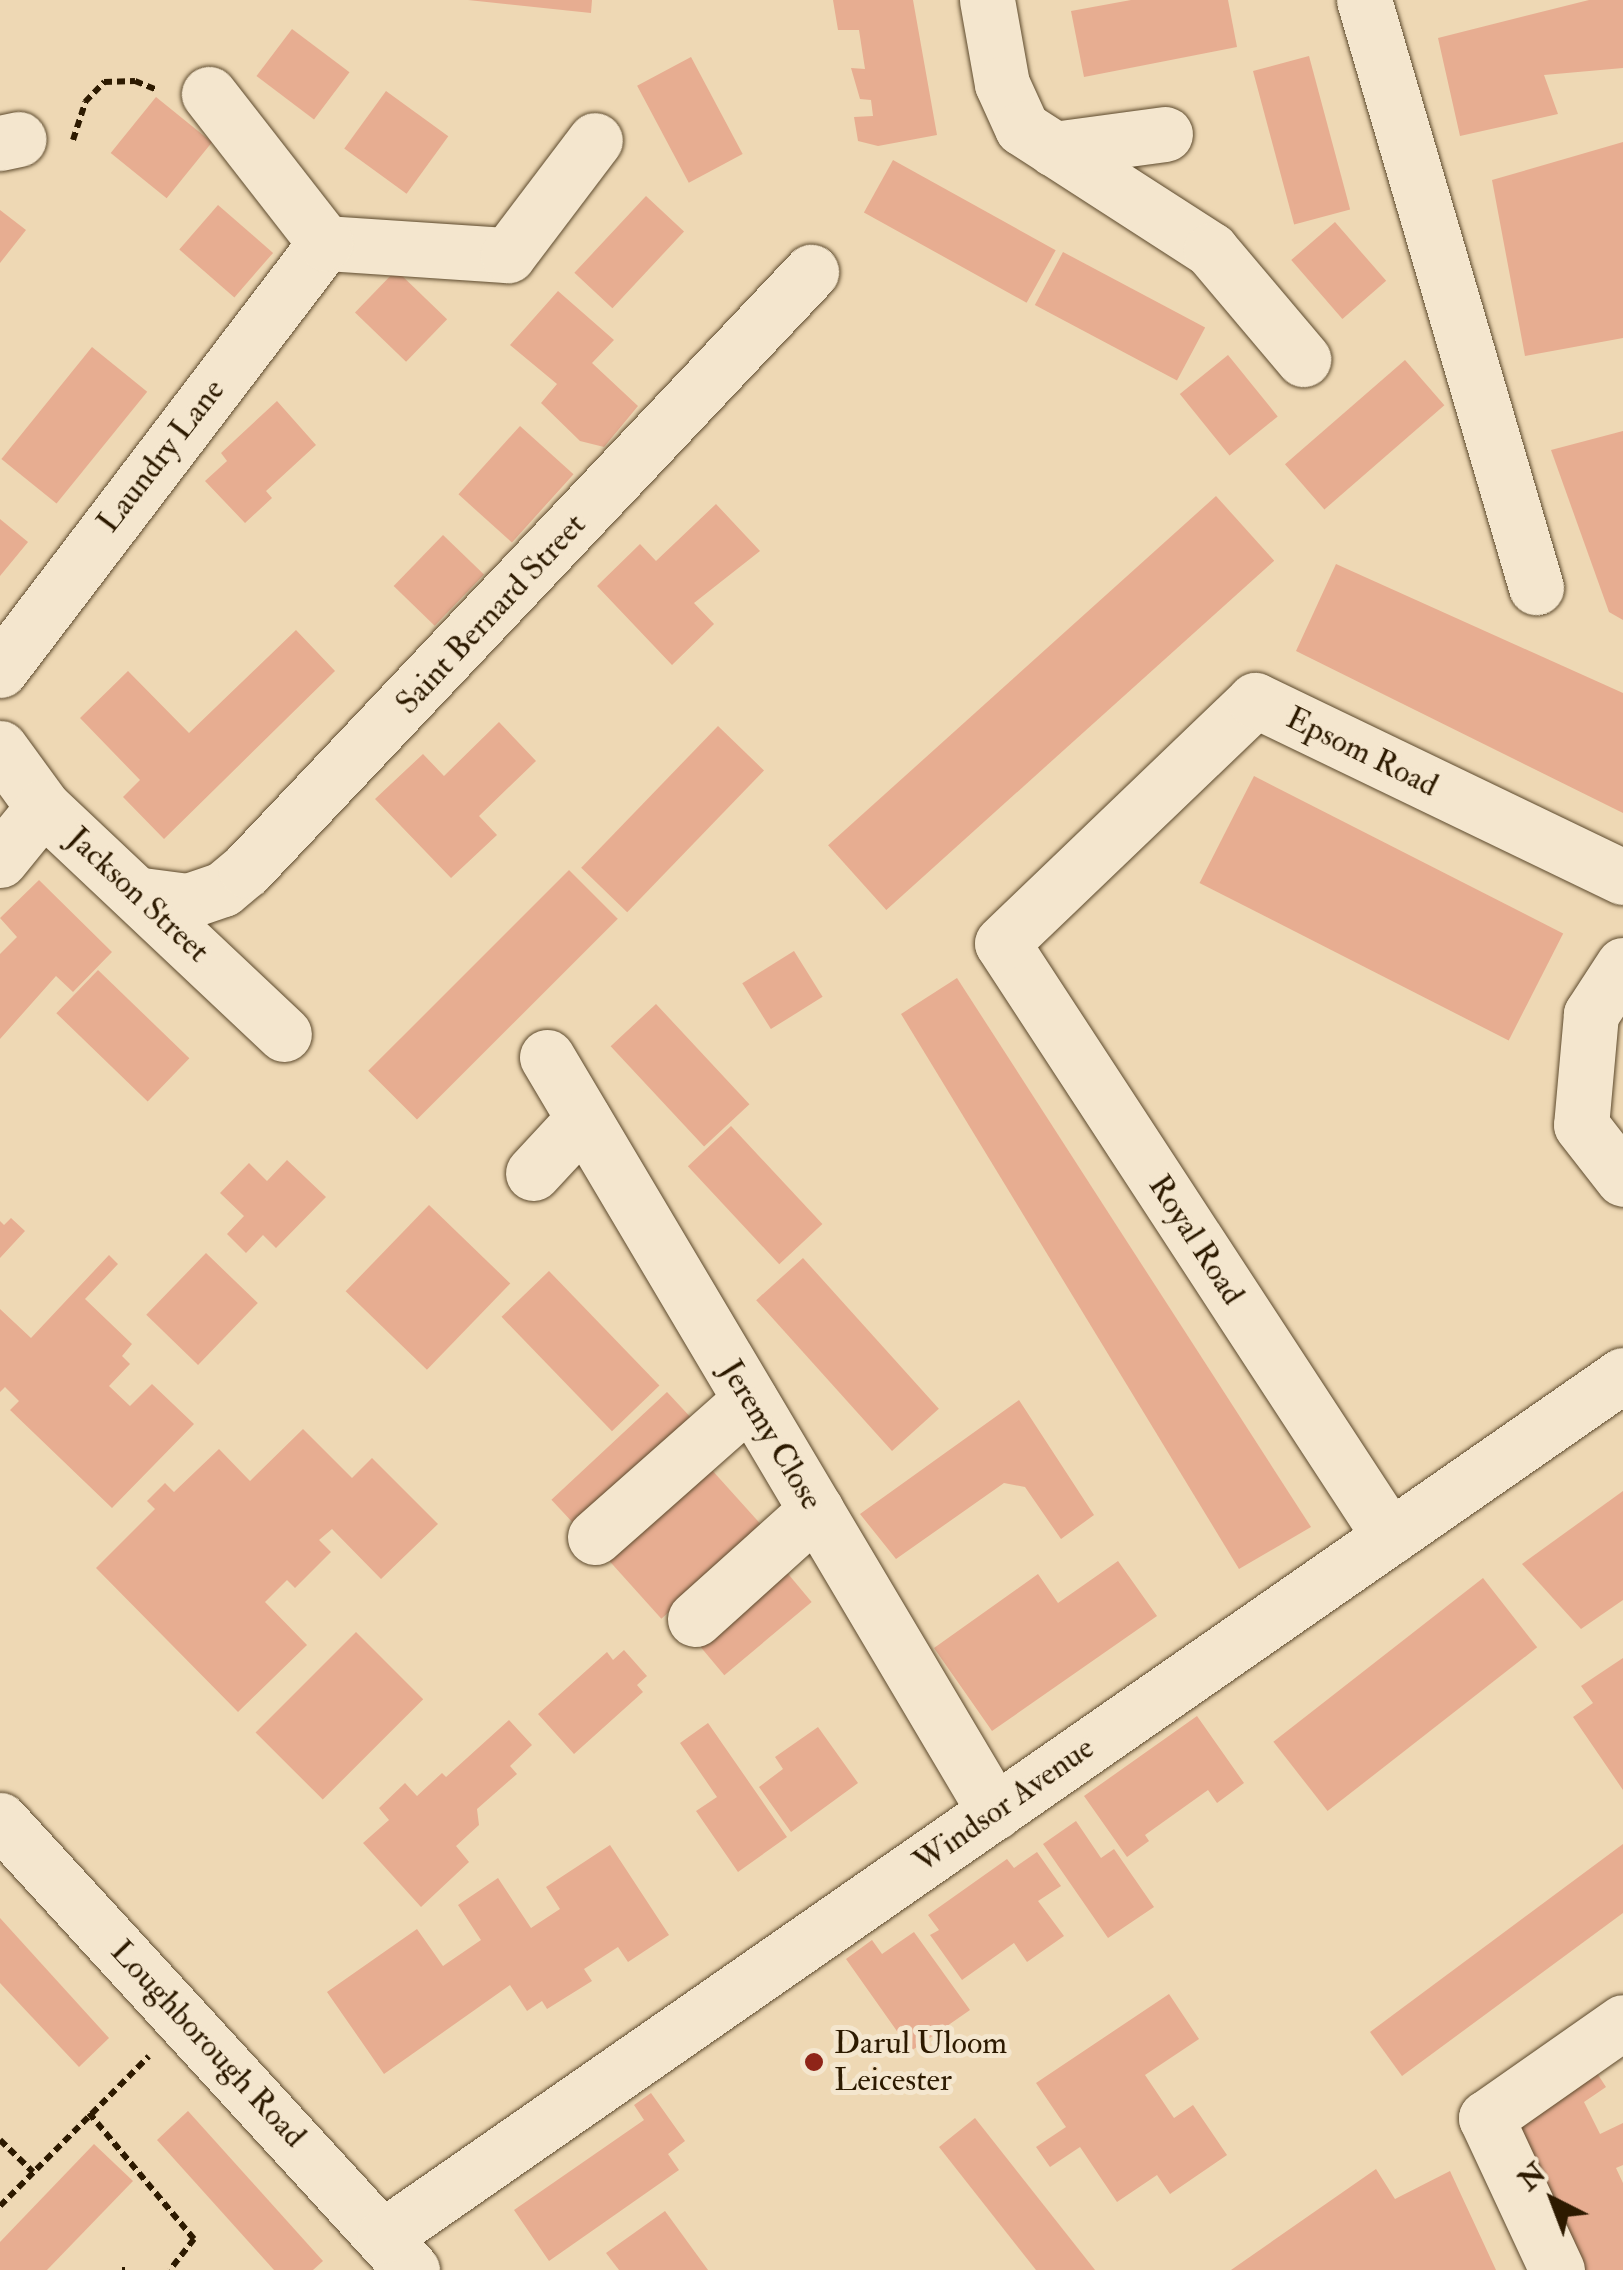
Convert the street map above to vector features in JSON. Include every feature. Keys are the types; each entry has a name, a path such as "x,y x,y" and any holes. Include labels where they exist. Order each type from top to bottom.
{"street":[{"path":"987,0 1002,84 1022,128 1210,250 1302,359"},
{"path":"1379,3 1536,587"},
{"path":"209,94 325,243 508,256 596,140"},
{"path":"1054,149 1165,134"},
{"name":"Laundry Lane","path":"0,670 325,243"},
{"name":"Saint Bernard Street","path":"142,895 188,901 222,889 246,870 811,272"},
{"name":"Epsom Road","path":"1002,942 1255,700 1623,877"},
{"name":"Jackson Street","path":"0,748 44,807 142,895 284,1034"},
{"path":"0,860 44,807"},
{"name":"Royal Road","path":"1002,942 1390,1538"},
{"path":"1623,965 1592,1014 1582,1126 1623,1179"},
{"name":"Jeremy Close","path":"547,1058 995,1812"},
{"path":"533,1173 584,1119"},
{"name":"Windsor Avenue","path":"399,2252 995,1812 1623,1375"},
{"path":"595,1537 750,1400"},
{"path":"695,1618 816,1510"},
{"name":"Loughborough Road","path":"0,1820 399,2252"},
{"path":"1557,2270 1486,2118 1623,2022"}],"path":[{"path":"30,143 86,102 104,82 135,81 189,110 209,94"},
{"path":"0,2206 89,2114 187,2022"},
{"path":"89,2114 194,2239 170,2270"},
{"path":"0,2140 33,2172"}],"building":[{"path":"468,0 592,0 591,13"},
{"path":"833,0 913,0 937,135 878,146 858,141 854,117 873,116 871,100 860,99 851,68 865,69 859,30 838,30"},
{"path":"1131,0 1228,0 1237,47 1084,77 1071,11"},
{"path":"1589,0 1623,0 1623,68 1544,75 1558,114 1460,136 1438,38"},
{"path":"292,29 350,72 314,119 256,76"},
{"path":"1309,56 1350,210 1294,225 1253,71"},
{"path":"691,57 743,154 689,183 637,86"},
{"path":"386,91 448,136 407,194 344,148"},
{"path":"156,97 212,142 167,198 111,153"},
{"path":"1623,142 1623,338 1525,356 1492,180"},
{"path":"893,160 1056,250 1027,303 864,212"},
{"path":"646,196 684,231 612,308 574,273"},
{"path":"218,205 273,253 234,297 179,250"},
{"path":"0,210 26,230 0,263"},
{"path":"1335,222 1386,281 1342,319 1291,260"},
{"path":"1063,252 1205,328 1177,381 1035,305"},
{"path":"396,270 447,319 406,362 355,312"},
{"path":"558,291 614,340 592,363 638,406 604,447 580,441 541,403 557,384 510,345"},
{"path":"92,347 147,392 57,504 1,459"},
{"path":"1228,355 1278,416 1230,455 1180,394"},
{"path":"1405,360 1444,405 1324,510 1285,464"},
{"path":"277,401 316,445 266,491 272,498 245,523 205,481 227,461 221,453"},
{"path":"520,426 574,474 512,543 458,494"},
{"path":"1623,431 1623,620 1609,612 1551,450"},
{"path":"1216,496 1274,561 886,910 828,845"},
{"path":"716,504 760,551 694,603 714,624 672,665 597,586 640,544 656,561"},
{"path":"0,519 28,542 0,576"},
{"path":"443,535 484,575 435,626 394,586"},
{"path":"1336,564 1623,693 1623,813 1296,651"},
{"path":"296,630 335,671 164,839 123,797 140,780 80,718 128,671 189,733"},
{"path":"499,722 536,761 479,816 497,835 451,878 375,799 423,754 444,776"},
{"path":"718,726 764,770 627,912 581,868"},
{"path":"1254,776 1563,934 1509,1040 1200,883"},
{"path":"569,870 618,919 417,1120 368,1071"},
{"path":"39,880 112,952 73,992 56,976 0,1039 0,954 17,937 0,918"},
{"path":"794,951 823,997 771,1029 742,983"},
{"path":"98,970 189,1058 148,1101 56,1013"},
{"path":"957,978 1311,1527 1239,1569 901,1014"},
{"path":"656,1004 749,1104 704,1146 611,1046"},
{"path":"731,1126 822,1224 779,1264 688,1166"},
{"path":"287,1160 326,1197 276,1248 263,1235 246,1253 227,1234 244,1216 220,1193 249,1163 267,1181"},
{"path":"429,1205 510,1283 427,1370 346,1291"},
{"path":"11,1218 25,1231 0,1258 0,1221 4,1225"},
{"path":"206,1253 258,1303 198,1365 146,1315"},
{"path":"109,1255 118,1264 85,1299 132,1344 122,1356 130,1364 109,1386 130,1406 152,1384 194,1424 112,1508 10,1410 19,1401 5,1387 0,1392 0,1309 31,1338"},
{"path":"803,1258 939,1409 892,1451 756,1300"},
{"path":"549,1271 659,1385 612,1431 502,1317"},
{"path":"667,1392 693,1420 577,1528 551,1500"},
{"path":"1019,1400 1094,1515 1061,1539 1025,1487 1004,1483 896,1559 860,1514"},
{"path":"303,1429 352,1478 372,1458 438,1524 381,1579 332,1529 319,1540 331,1552 295,1588 287,1580 265,1602 307,1645 238,1712 96,1568 155,1509 147,1501 165,1483 174,1492 219,1449 250,1481"},
{"path":"711,1469 763,1527 661,1619 609,1561"},
{"path":"1623,1491 1623,1600 1581,1629 1522,1564"},
{"path":"1118,1561 1157,1616 992,1731 934,1648 1038,1574 1058,1603"},
{"path":"784,1569 812,1602 724,1675 697,1642"},
{"path":"1483,1578 1537,1647 1328,1811 1273,1742"},
{"path":"356,1632 423,1699 323,1800 256,1732"},
{"path":"624,1650 647,1676 637,1685 643,1692 574,1754 538,1714 607,1652 613,1660"},
{"path":"1623,1658 1623,1790 1573,1717 1593,1703 1581,1686"},
{"path":"1197,1716 1244,1783 1217,1803 1208,1790 1145,1835 1149,1841 1127,1857 1084,1796"},
{"path":"509,1720 532,1745 510,1766 517,1774 477,1809 479,1825 456,1846 469,1862 421,1907 363,1843 389,1820 379,1808 405,1783 417,1796 442,1773 446,1777"},
{"path":"708,1723 787,1837 738,1872 696,1811 717,1797 680,1743"},
{"path":"818,1727 858,1783 791,1832 759,1787 783,1769 775,1757"},
{"path":"1076,1821 1101,1858 1114,1849 1154,1907 1108,1938 1043,1844"},
{"path":"1623,1844 1623,1913 1402,2076 1370,2032"},
{"path":"610,1845 669,1935 628,1962 618,1947 584,1969 592,1981 547,2009 542,2001 527,2011 510,1985 384,2074 327,1992 417,1929 443,1966 481,1940 458,1905 498,1878 531,1928 560,1909 546,1887"},
{"path":"1037,1852 1061,1886 1038,1901 1064,1936 1027,1962 1014,1943 962,1980 930,1935 939,1930 928,1915 1007,1859 1014,1868"},
{"path":"0,1918 109,2038 79,2067 0,1983"},
{"path":"914,1932 970,2010 911,2051 846,1959 872,1940 882,1954"},
{"path":"1169,1994 1199,2039 1145,2075 1174,2118 1193,2105 1227,2155 1170,2194 1157,2175 1117,2202 1080,2147 1050,2167 1036,2147 1066,2127 1036,2083"},
{"path":"1591,2064 1606,2087 1584,2102 1600,2134 1623,2123 1623,2165 1616,2168 1623,2183 1623,2270 1583,2270 1514,2125"},
{"path":"651,2093 685,2141 668,2154 679,2170 549,2261 514,2210 644,2120 634,2105"},
{"path":"188,2111 323,2261 313,2270 274,2270 157,2140"},
{"path":"975,2118 1095,2270 1036,2270 939,2147"},
{"path":"94,2144 133,2181 47,2270 0,2270 0,2242"},
{"path":"1376,2169 1395,2199 1450,2171 1496,2270 1231,2270"},
{"path":"665,2211 708,2270 619,2270 606,2253"}],"place":[{"name":"Darul Uloom Leicester","path":"814,2062"}]}
